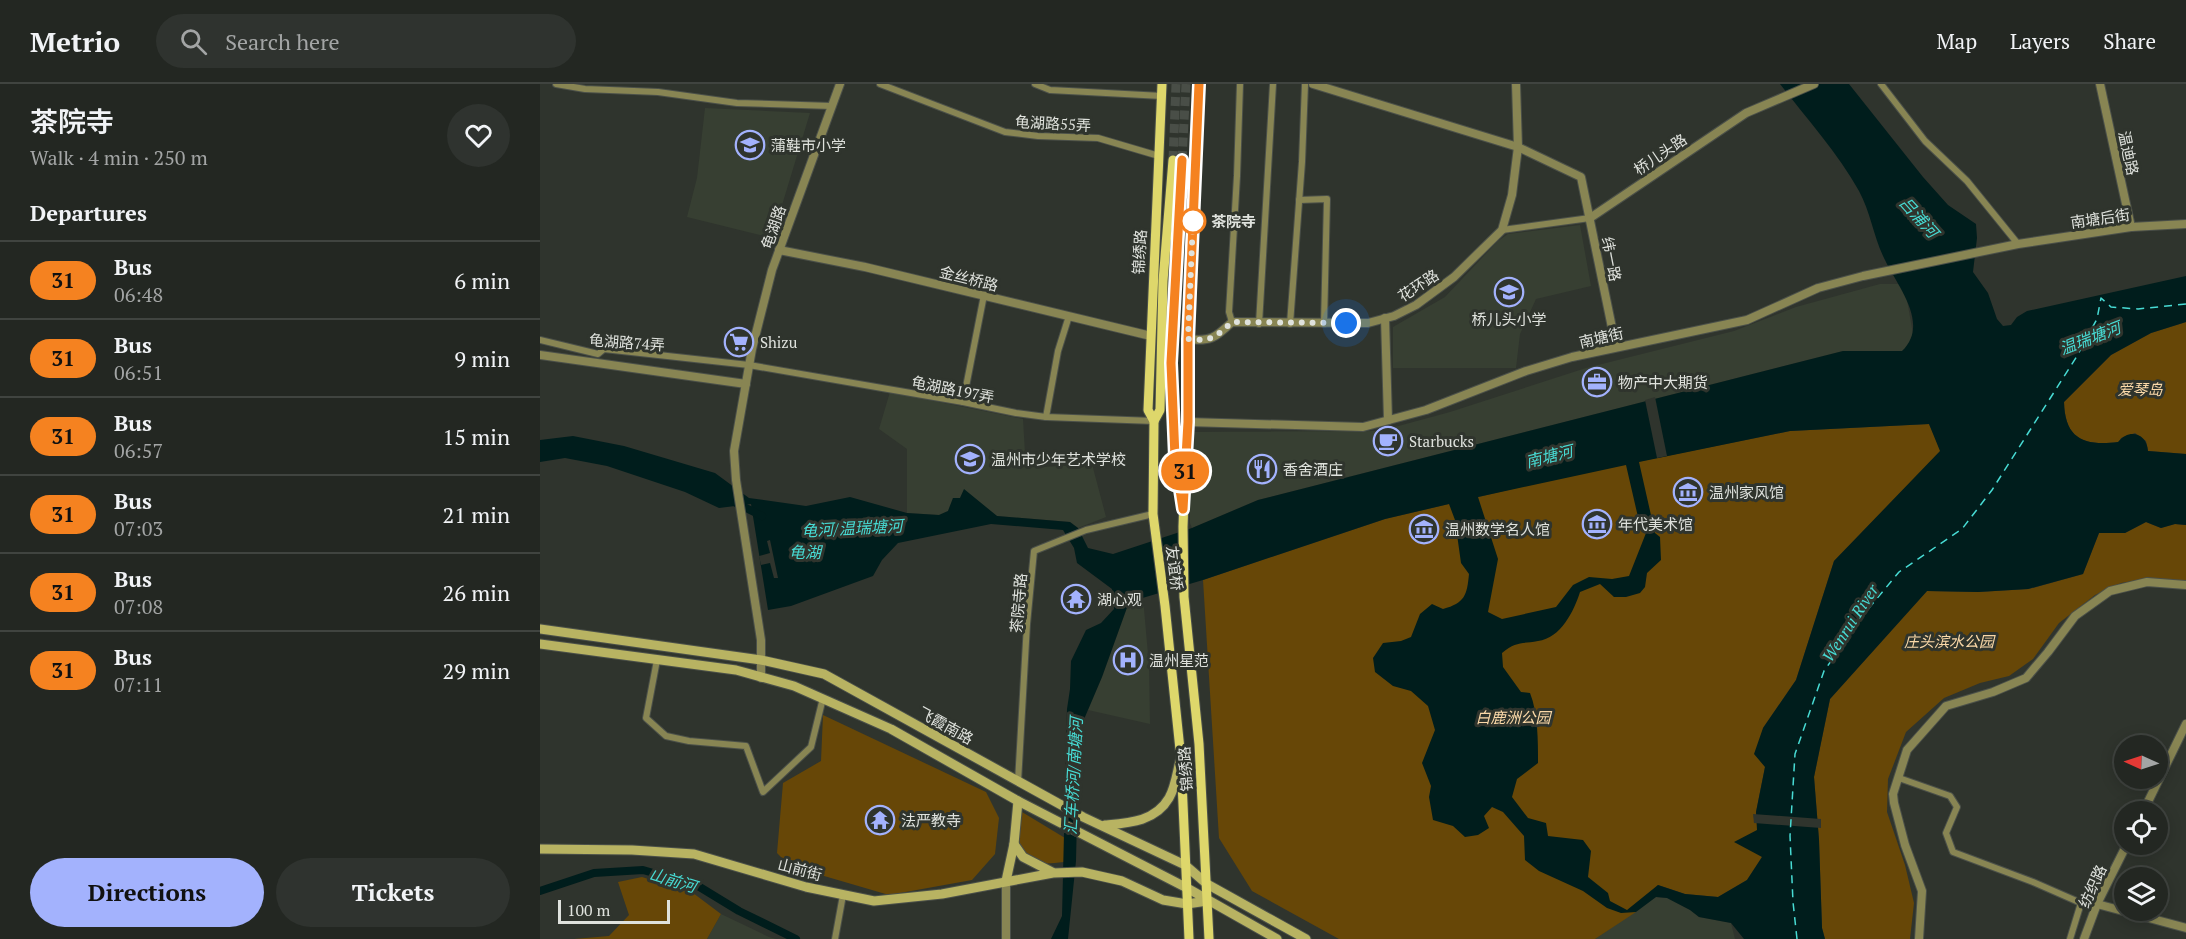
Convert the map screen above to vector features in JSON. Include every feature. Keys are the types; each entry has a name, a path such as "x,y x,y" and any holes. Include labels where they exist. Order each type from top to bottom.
{"main road":[{"name":"锦绣路","path":"1154,421 1148,410 1162,84"},
{"name":"锦绣路","path":"1183,527 1199,84"},
{"name":"锦绣路","path":"1156,534 1153,514 1154,421 1160,410 1163,281 1178,160 1171,363 1175,457 1183,509"},
{"name":"友谊桥","path":"1183,527 1184,597"},
{"name":"友谊桥","path":"1156,534 1165,606"},
{"name":"锦绣路","path":"1184,597 1199,744 1209,939"},
{"name":"锦绣路","path":"1165,606 1181,759 1189,939"},
{"name":"飞霞南路","path":"540,629 761,660 824,674 1083,817 1185,865 1207,884 1306,939"},
{"name":"飞霞南路","path":"540,644 736,670 794,686 891,729 1018,801 1187,888 1277,939"},
{"path":"1104,825 1137,823 1153,815 1169,799 1181,759"},
{"path":"1006,881 1014,844 1018,801"},
{"path":"1014,844 1023,857 1054,873"},
{"name":"山前街","path":"540,849 632,850 694,854 806,887 874,901 942,894 1054,873 1082,872 1122,881 1155,898 1187,904 1207,901"}],"street":[{"path":"556,84 585,89 658,92 737,103 832,106"},
{"name":"龟湖路","path":"761,678 761,640 736,480 734,451 749,365 772,270 840,84"},
{"name":"龟湖路55弄","path":"880,84 1005,132 1098,138 1159,156"},
{"path":"1035,84 1050,90 1162,96"},
{"path":"1188,339 1202,341 1215,338 1232,322 1229,312 1238,176 1240,84"},
{"path":"1259,324 1273,84"},
{"path":"1290,324 1305,84"},
{"path":"1313,84 1518,147"},
{"name":"花环路","path":"1232,322 1259,324 1368,323 1416,304 1454,277 1502,230 1512,195 1518,147 1516,84"},
{"name":"桥儿头路","path":"1590,218 1746,113 1814,84"},
{"path":"1881,84 1924,141 1967,181 2018,244"},
{"name":"温迪路","path":"2100,84 2131,227"},
{"name":"纬一路","path":"1518,147 1581,177 1616,347"},
{"path":"1299,200 1327,199 1324,324"},
{"path":"1502,230 1590,218"},
{"name":"南塘后街","path":"2018,244 2131,227 2186,224"},
{"name":"南塘街","path":"1188,422 1363,427 1426,410 1526,371 1616,347 1747,320 1818,288 1863,276 2018,244"},
{"name":"金丝桥路","path":"779,250 865,267 1151,336"},
{"path":"963,402 984,295"},
{"path":"1046,417 1058,351 1069,316"},
{"path":"1385,318 1388,420"},
{"name":"龟湖路74弄","path":"540,340 598,354 604,349 749,365"},
{"path":"540,355 746,384"},
{"name":"龟湖路197弄","path":"749,365 1016,413 1046,417 1154,421"},
{"name":"茶院寺路","path":"1018,782 1027,624 1035,552 1086,530 1153,514"},
{"path":"1919,939 1922,891 1905,845 1893,794 1907,750 1946,706 1993,692 2026,678 2075,615 2110,591 2147,582 2186,585"},
{"path":"657,660 646,718 666,736 689,741 746,746 763,792 811,747 823,698"},
{"path":"2148,801 2186,724"},
{"path":"1899,778 1950,796 1957,807 1946,833 1953,852 2081,903 2070,939"},
{"name":"纺织路","path":"2084,939 2097,904 2122,855"},
{"path":"1006,881 1006,939"},
{"path":"835,939 843,895"},
{"path":"2097,904 2186,928"}],"shaded area":[{"name":"蒲鞋市小学","path":"705,108 810,113 772,238 687,217 697,178"},
{"name":"桥儿头小学","path":"1580,225 1591,286 1536,299 1520,334 1516,368 1393,368 1393,327 1445,297 1498,241 1508,234"},
{"path":"1880,284 1900,284 1907,300 1913,334 1909,344 1902,352 1843,351 1258,500 1192,528 1190,523 1189,479 1193,432 1380,431 1450,412 1586,368 1734,331 1796,307"},
{"name":"温州市少年艺术学校","path":"890,392 1023,419 1025,453 1043,467 1092,464 1106,517 1078,528 1070,522 997,516 964,490 960,498 953,498 948,511 939,515 907,513 907,449 879,429"},
{"name":"温州星范","path":"1143,598 1149,665 1150,724 1088,710 1129,602"},
{"path":"1656,897 1667,898 1699,917 1731,923 1735,939 1595,939"},
{"path":"721,914 769,937 776,939 707,939"}],"green space":[{"name":"爱琴岛","path":"2186,322 2186,454 2148,451 2146,441 2135,433 2121,438 2119,442 2095,443 2086,441 2072,432 2065,415 2064,402 2111,355 2151,333"},
{"name":"白鹿洲公园","path":"1929,424 1941,451 1834,561 1796,680 1763,728 1765,767 1756,812 1762,857 1747,880 1718,897 1685,894 1658,885 1636,912 1595,939 1339,939 1252,891 1219,838 1203,580 1385,519 1568,476 1790,431"},
{"name":"庄头滨水公园","path":"2146,522 2161,528 2175,524 2186,525 2186,582 2146,579 2121,583 2095,595 2059,623 2033,659 2009,676 1980,683 1944,698 1906,732 1888,779 1887,812 1905,865 1914,903 1910,939 1825,939 1822,928 1814,777 1830,699 1927,591 1978,592 2029,589 2083,574 2099,533 2125,533"},
{"path":"823,715 986,792 999,818 995,854 972,880 889,895 790,866 777,853 783,783 821,761"},
{"path":"1022,812 1065,838 1064,862 1038,862 1018,847 1019,814"},
{"path":"642,877 693,893 721,914 707,939 574,939 609,936 629,915 618,882"}],"water":[{"path":"1780,84 1849,84 1948,205 1976,224 1977,238 1973,272 1988,293 1997,319 2003,326 2011,325 2017,317 2027,311 2186,276 2186,322 2151,333 2111,355 2064,402 2068,424 2073,432 2086,441 2118,442 2127,435 2137,434 2144,440 2148,451 2186,454 2186,525 2175,524 2161,528 2146,522 2125,533 2099,533 2083,574 2028,589 1978,592 1927,591 1830,699 1814,777 1822,928 1825,939 1744,939 1731,923 1699,917 1667,898 1656,897 1636,912 1621,913 1607,908 1583,891 1539,871 1525,860 1524,836 1503,812 1492,807 1484,816 1489,828 1478,835 1465,837 1453,826 1433,820 1429,797 1431,786 1422,763 1435,730 1428,706 1411,691 1393,686 1375,672 1373,658 1383,643 1401,641 1411,637 1420,614 1432,604 1443,609 1450,607 1460,601 1466,593 1469,574 1461,563 1455,520 1449,504 1385,519 1203,580 1129,602 1102,677 1079,731 1076,861 1068,939 1051,939 1062,916 1067,709 1071,661 1086,630 1101,623 1114,609 1112,589 1077,563 1074,548 1063,530 991,524 898,543 882,560 873,576 791,606 768,610 751,504 719,508 685,492 607,466 565,458 540,462 540,440 573,436 624,446 715,473 749,498 806,506 850,497 907,513 939,515 948,511 953,498 960,498 964,489 997,516 1070,522 1078,528 1088,548 1113,554 1192,528 1258,500 1843,351 1902,351 1910,340 1913,329 1912,317 1909,306 1881,252 1863,199 1842,163","holes":["1929,424 1940,451 1834,561 1796,680 1763,728 1754,754 1765,767 1756,812 1757,830 1734,842 1762,857 1747,880 1718,897 1685,894 1658,885 1627,910 1610,901 1608,893 1588,877 1591,851 1583,840 1548,836 1546,823 1528,818 1512,797 1517,779 1538,763 1537,727 1530,693 1521,692 1503,667 1502,653 1515,645 1546,639 1553,635 1570,615 1580,592 1600,584 1614,597 1626,597 1640,593 1645,587 1647,573 1661,560 1660,537 1655,533 1639,462 1790,431","1626,465 1638,517 1646,533 1629,576 1612,579 1589,577 1573,585 1556,607 1502,619 1488,612 1498,559 1478,497"]}],"pier":[{"path":"1655,397 1667,456 1657,458 1645,400"},
{"path":"770,540 778,578 774,578 770,563 761,565 759,556 770,553 767,541"},
{"path":"1753,814 1821,819 1821,828 1754,823"}],"waterway":[{"name":"龟河/温瑞塘河","path":"736,503 762,516"},
{"name":"山前河","path":"540,891 594,873 643,870 698,886 739,911 796,939"}],"ferry route":[{"path":"1797,939 1790,836 1795,754 1824,671 1864,614 1899,572 1962,529 1992,490 2077,356 2097,319 2101,298 2111,307 2138,309 2186,304"}],"tunnel":[{"path":"1173,160 1176,84"},
{"path":"1182,160 1186,84"}],"bus line":[{"name":"31","path":"1182,160 1171,363 1175,457 1183,509 1199,84"}],"place":[{"name":"蒲鞋市小学","path":"750,145"},
{"name":"茶院寺","path":"1193,221"},
{"name":"桥儿头小学","path":"1509,292"},
{"name":"Shizu","path":"739,342"},
{"name":"物产中大期货","path":"1597,382"},
{"name":"Starbucks","path":"1388,441"},
{"name":"温州市少年艺术学校","path":"970,459"},
{"name":"香舍酒庄","path":"1262,469"},
{"name":"温州家风馆","path":"1688,492"},
{"name":"年代美术馆","path":"1597,524"},
{"name":"温州数学名人馆","path":"1424,529"},
{"name":"湖心观","path":"1076,599"},
{"name":"温州星范","path":"1128,660"},
{"name":"法严教寺","path":"880,820"}],"route":[{"path":"1193,221 1188,339 1202,341 1215,338 1232,322 1346,323"}],"water label":[{"name":"吕浦河","path":"1919,217"},
{"name":"温瑞塘河","path":"2090,338"},
{"name":"南塘河","path":"1549,456"},
{"name":"龟湖","path":"805,552"},
{"name":"Wenrui River","path":"1850,623"},
{"name":"汇车桥河/南塘河","path":"1073,776"}]}
